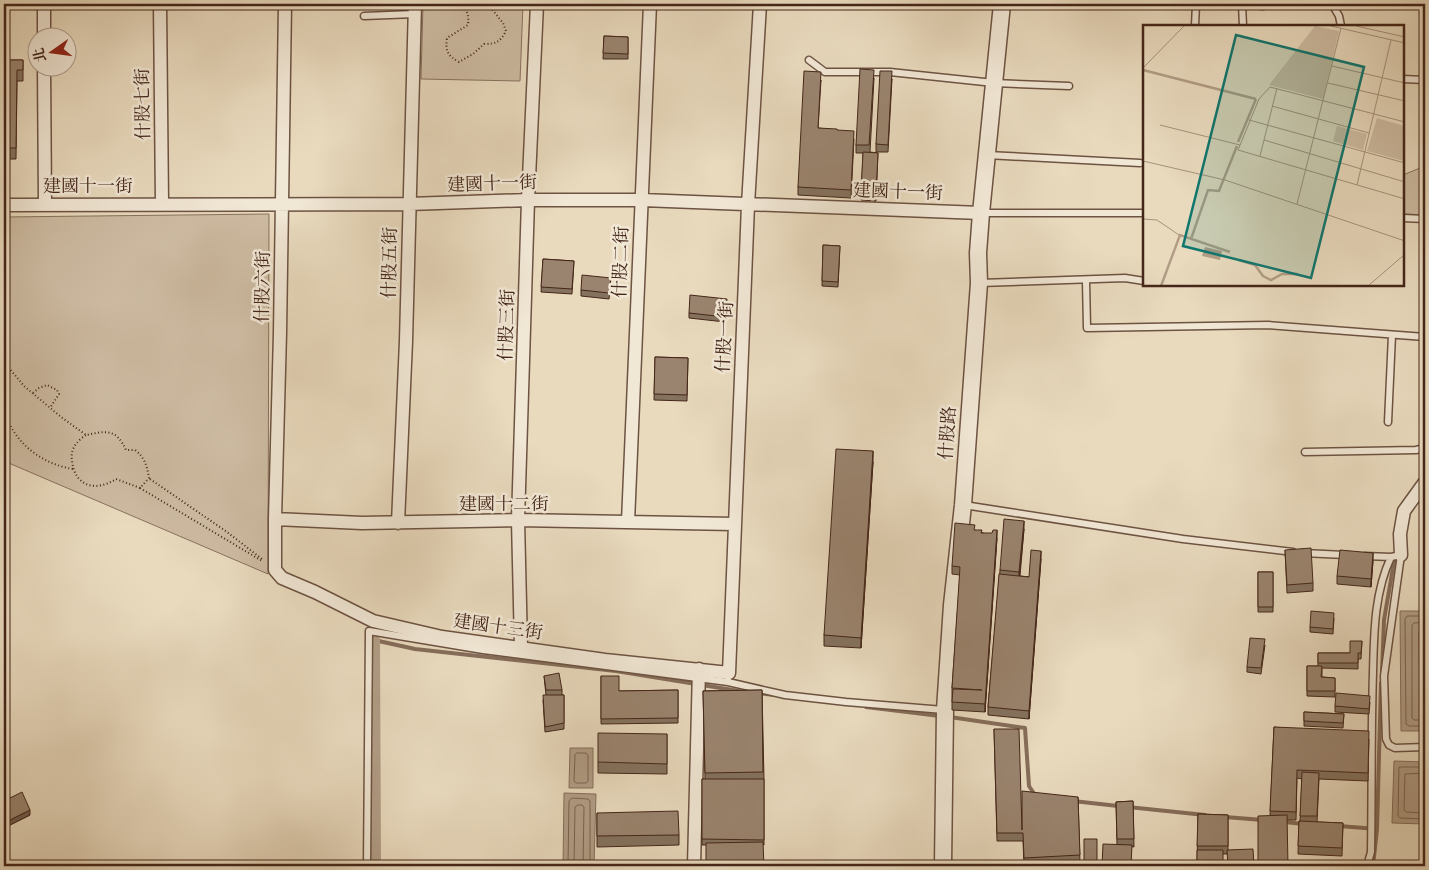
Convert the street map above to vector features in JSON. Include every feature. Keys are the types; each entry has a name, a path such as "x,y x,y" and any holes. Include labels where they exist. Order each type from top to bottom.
{"street":[{"path":"44,4 44,28"},
{"name":"什股七街","path":"160,4 162,204"},
{"name":"什股六街","path":"276,570 275,520 285,4"},
{"name":"什股三街","path":"521,647 518,520 528,200 537,4"},
{"name":"什股二街","path":"628,522 650,4"},
{"name":"什股一街","path":"728,677 748,205 760,4"},
{"name":"什股路","path":"943,866 945,710 952,605 963,505 979,283 978,253 981,213 1002,4"},
{"name":"什股五街","path":"398,523 406,341 415,9"},
{"path":"44,78 45,204"},
{"name":"建國十一街","path":"4,205 409,204 528,200 642,200 981,213"},
{"path":"1396,556 1404,511 1425,482"},
{"name":"建國十二街","path":"275,520 398,523 518,520 734,524"},
{"name":"建國十三街","path":"276,570 282,578 373,621 442,637 728,677"},
{"path":"694,866 699,674"}],"lane":[{"path":"1195,25 1196,4"},
{"path":"1242,4 1243,25"},
{"path":"1250,4 1262,6 1276,4"},
{"path":"1332,4 1339,16 1341,25"},
{"path":"364,16 415,9"},
{"path":"809,60 825,72 890,72 994,83 1069,86"},
{"path":"1404,79 1425,80"},
{"path":"987,154 1140,163"},
{"path":"981,213 1143,213"},
{"path":"1404,218 1425,219"},
{"path":"979,283 1086,281 1125,278 1143,281"},
{"path":"1086,281 1087,328 1268,325 1425,337"},
{"path":"1388,422 1392,335"},
{"path":"1305,452 1416,450 1425,448"},
{"path":"963,505 1183,539 1280,551 1396,556"},
{"path":"1396,556 1384,676 1386,739 1388,745 1395,748 1425,747"},
{"path":"1367,866 1371,852 1372,700 1375,622 1384,572 1396,556"},
{"path":"367,866 369,631 483,650 699,674"},
{"path":"728,677 785,694 837,701 945,710"}],"path":[{"path":"460,4 467,10 469,16 468,25 447,38 445,47 450,57 459,62 473,54 484,44 493,44 500,41 506,31 504,23 488,4"},
{"path":"4,362 24,386 86,435"},
{"path":"33,394 47,384 57,390 59,394 50,408"},
{"path":"4,410 12,430 27,448 44,460 59,467 73,469"},
{"path":"105,431 112,433 122,441 126,450 135,450 142,455 149,478 227,532 276,570 140,488 116,479 108,484 86,485 77,478 73,469 71,454 76,443 86,435 105,431"},
{"path":"140,488 149,478"},
{"path":"222,537 227,532"}],"shaded area":[{"path":"423,4 523,4 520,81 421,79"},
{"path":"1425,166 1425,215 1404,214 1404,175"},
{"path":"269,214 268,574 4,461 4,217"}],"water":[{"path":"1400,611 1425,611 1425,731 1401,731"},
{"path":"570,748 593,748 593,788 569,788"},
{"path":"1394,761 1425,762 1425,824 1392,823"},
{"path":"564,793 596,794 594,866 563,866"}],"building":[{"path":"604,36 628,37 628,54 603,53"},
{"path":"4,60 23,60 23,70 17,70 16,148 4,148"},
{"path":"860,69 874,70 869,145 856,145"},
{"path":"804,71 821,72 818,128 854,131 851,190 798,187"},
{"path":"880,71 892,71 888,145 876,144"},
{"path":"863,152 878,153 876,193 861,192"},
{"path":"823,245 840,246 838,282 822,281"},
{"path":"543,259 574,261 572,289 541,287"},
{"path":"582,275 611,278 609,293 581,290"},
{"path":"690,295 727,299 725,317 689,313"},
{"path":"655,357 688,358 687,395 654,394"},
{"path":"836,449 873,451 861,638 824,635"},
{"path":"1004,519 1024,521 1019,572 1000,570"},
{"path":"955,523 975,525 974,530 982,530 981,533 992,533 993,530 997,530 985,704 952,702 953,689 982,690 952,688 960,567 952,566"},
{"path":"1311,548 1313,583 1287,585 1285,550"},
{"path":"1031,550 1041,551 1029,711 988,707 999,574 1029,577"},
{"path":"1340,550 1373,553 1371,579 1337,576"},
{"path":"1258,572 1273,572 1273,607 1258,607"},
{"path":"1311,611 1334,613 1333,629 1310,627"},
{"path":"1250,638 1265,639 1261,668 1247,667"},
{"path":"1350,641 1362,641 1361,653 1358,653 1358,663 1318,663 1318,653 1350,653"},
{"path":"1307,666 1322,666 1321,677 1335,678 1335,691 1307,691"},
{"path":"559,673 562,690 546,690 544,676"},
{"path":"601,676 619,676 619,691 678,690 678,718 601,719"},
{"path":"762,690 763,772 705,773 703,691"},
{"path":"1336,693 1370,696 1369,709 1335,706"},
{"path":"543,695 564,695 564,723 545,727"},
{"path":"1304,712 1344,714 1343,723 1304,721"},
{"path":"1274,727 1369,731 1368,773 1297,770 1296,812 1270,811"},
{"path":"994,729 1019,729 1022,830 1022,791 1078,797 1080,855 1024,858 1023,833 997,833"},
{"path":"598,733 667,734 667,764 598,762"},
{"path":"1302,772 1319,773 1317,816 1300,816"},
{"path":"702,779 764,779 764,840 702,839"},
{"path":"22,792 30,810 8,821 4,812 4,801"},
{"path":"1133,801 1134,839 1117,839 1116,802"},
{"path":"678,811 679,835 597,836 597,813"},
{"path":"1198,814 1228,815 1228,846 1197,846"},
{"path":"1287,815 1288,866 1258,866 1258,816"},
{"path":"1299,821 1343,823 1342,848 1298,846"},
{"path":"1084,839 1097,839 1097,866 1084,866"},
{"path":"763,842 764,866 706,866 706,843"},
{"path":"1103,844 1132,845 1131,866 1102,866"},
{"path":"1253,849 1254,866 1228,866 1227,850"},
{"path":"1197,850 1223,850 1223,866 1197,866"}],"waterway":[{"path":"1382,673 1384,620 1395,556"},
{"path":"374,640 415,649 616,671 739,691"},
{"path":"374,640 375,866"},
{"path":"1373,866 1377,829 1381,683"},
{"path":"759,693 774,695"},
{"path":"866,707 940,716"},
{"path":"950,717 1025,728 1029,786 1035,795"},
{"path":"1073,801 1118,806"},
{"path":"1128,807 1205,815"},
{"path":"1225,817 1263,820"},
{"path":"1285,822 1303,824"},
{"path":"1339,826 1377,829"}]}
